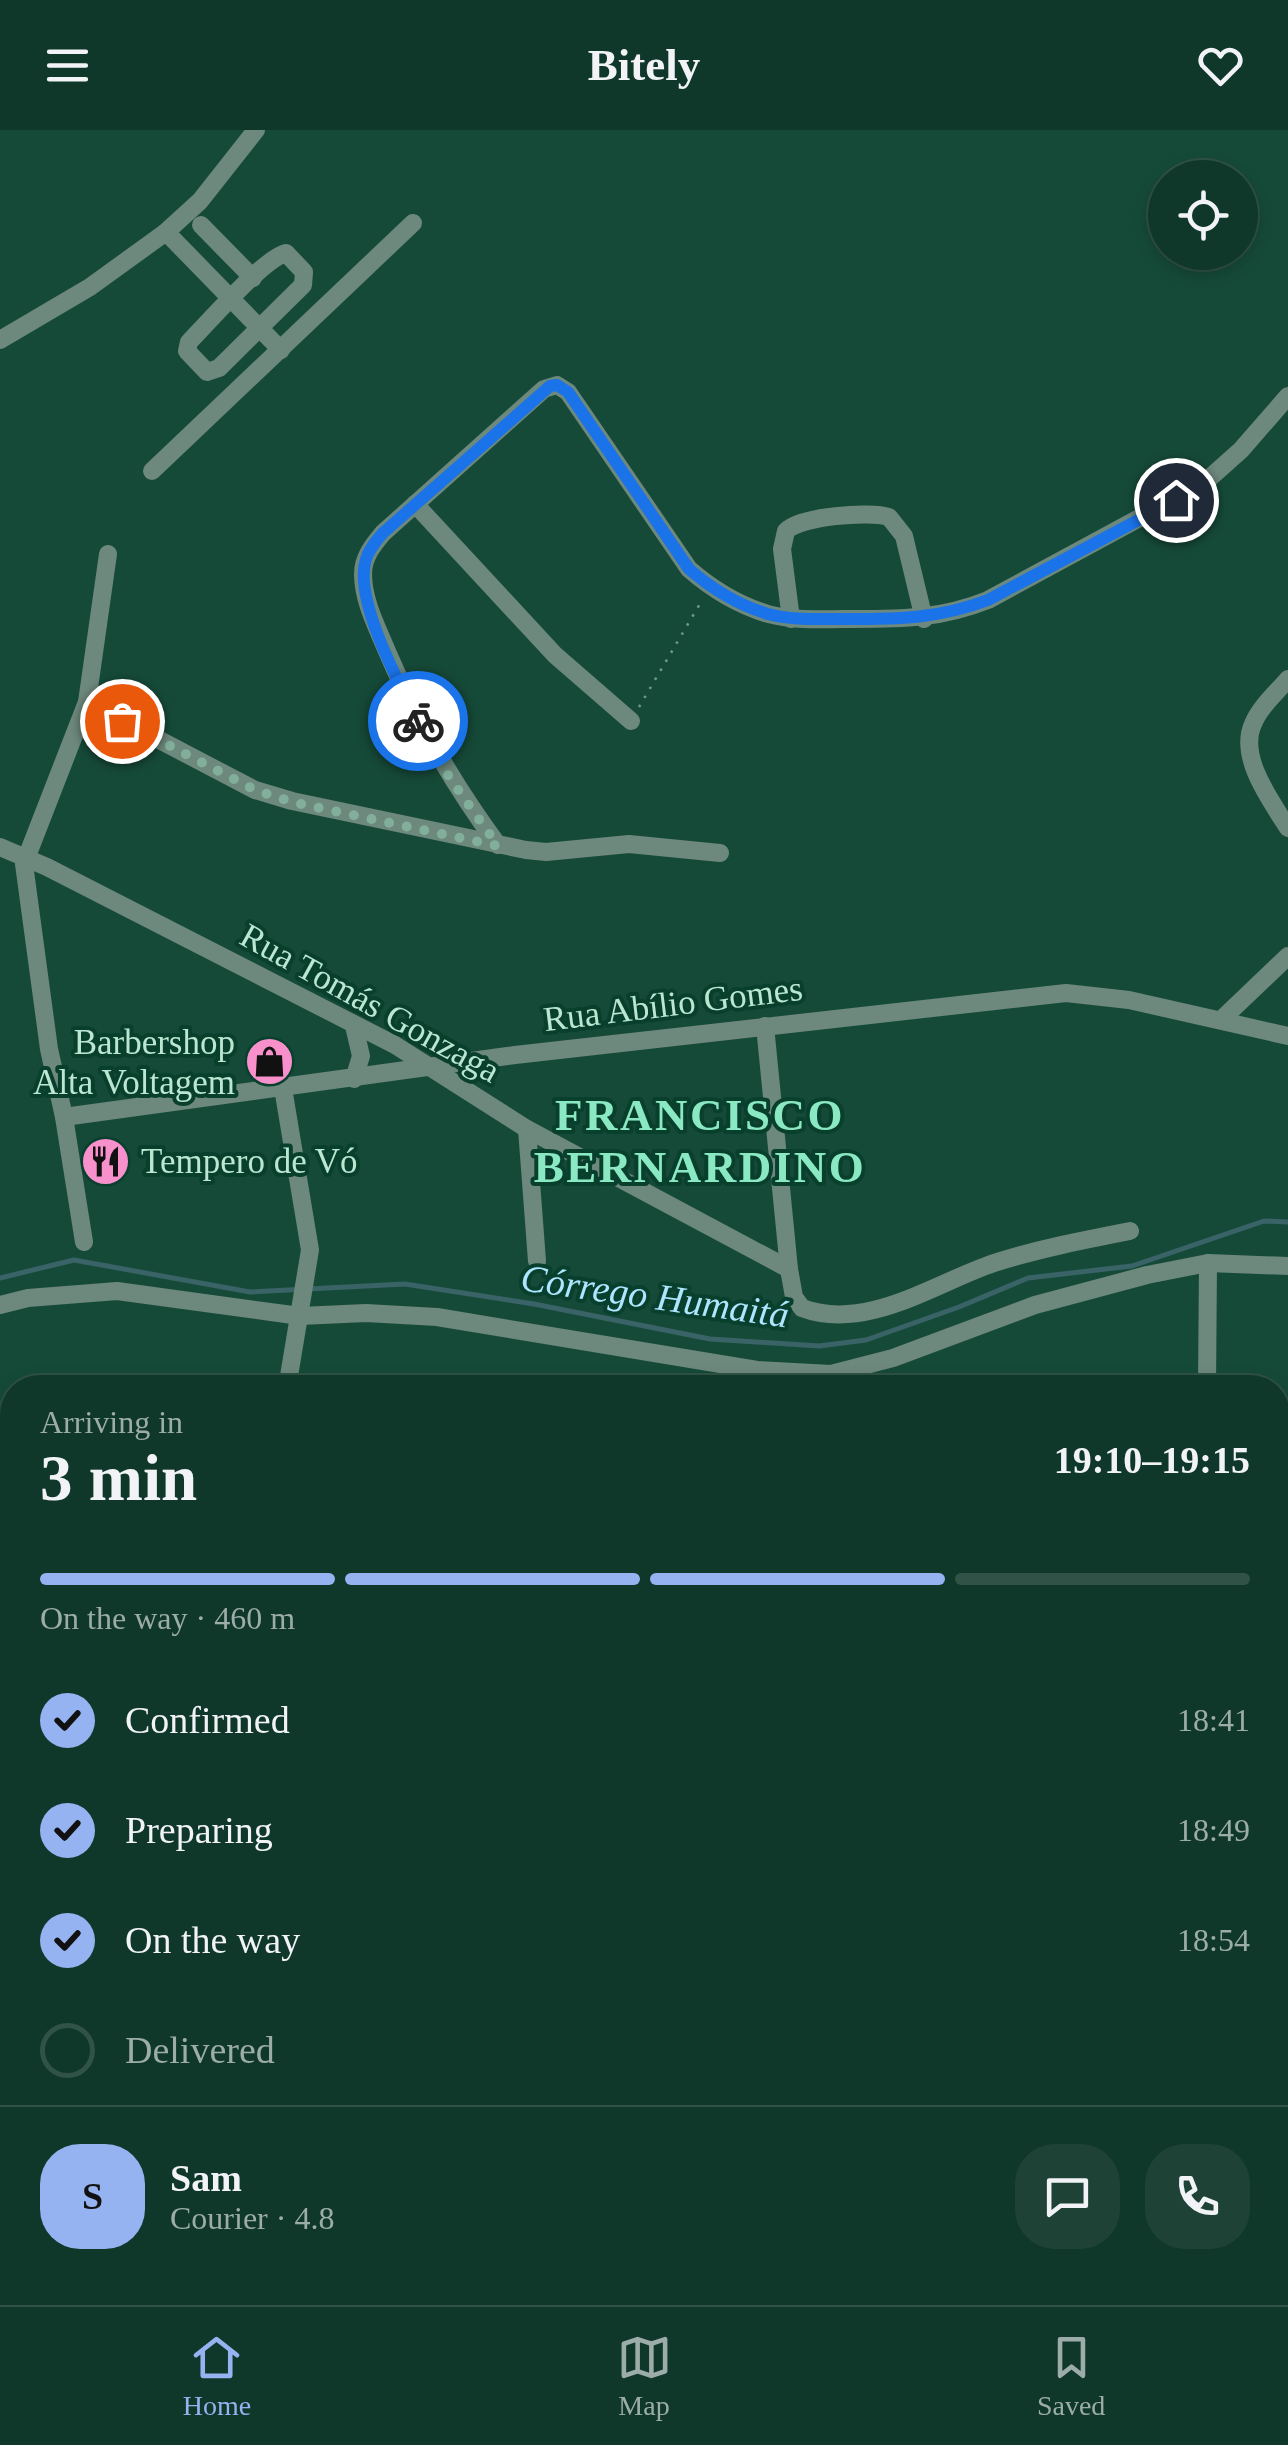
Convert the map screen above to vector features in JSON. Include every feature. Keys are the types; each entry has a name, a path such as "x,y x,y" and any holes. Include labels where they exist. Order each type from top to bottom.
{"street":[{"path":"1,337 90,287 166,232 200,201 256,130"},
{"path":"152,471 413,222"},
{"path":"201,225 253,278"},
{"path":"166,232 281,350"},
{"path":"286,253 304,272 305,279 259,328 219,368 207,372 187,348 232,300 280,254 286,253"},
{"path":"498,846 428,740 406,698 366,597 363,575 371,548 544,389 557,385 568,392 689,569 710,587 741,604 792,619 924,619 962,611 988,600 1204,483 1241,450 1288,396"},
{"path":"415,504 555,655 631,722"},
{"path":"792,619 782,549 786,532 799,522 868,514 898,524 924,619"},
{"path":"84,1242 49,1048 24,864 88,702 108,554"},
{"path":"1288,679 1252,725 1249,741 1259,777 1288,828"},
{"path":"88,702 225,777 292,802 498,846 546,852 628,844 720,853"},
{"name":"Rua Tomás Gonzaga","path":"0,849 26,856 433,1068 527,1129 788,1269"},
{"path":"1221,1020 1288,956"},
{"name":"Rua Abílio Gomes","path":"64,1117 515,1055 1066,993 1114,998 1288,1036"},
{"path":"354,1026 360,1056 354,1079"},
{"path":"765,1026 788,1269 794,1297 802,1308 823,1313 866,1311 1020,1255 1130,1231"},
{"path":"284,1088 310,1250 289,1375"},
{"path":"527,1129 537,1262"},
{"path":"1207,1375 1208,1264"},
{"path":"0,1305 28,1298 117,1291 437,1317 758,1370 831,1374 869,1366 1064,1296 1147,1275 1208,1264 1288,1266"}],"path":[{"path":"631,722 710,587"}],"building":[{"name":"Tempero de Vó","path":"121,1141 125,1176 92,1180 87,1145"}],"waterway":[{"name":"Córrego Humaitá","path":"0,1278 74,1260 250,1292 405,1284 534,1304 710,1339 819,1346 866,1340 1028,1278 1132,1266 1264,1221 1288,1222"}],"way so far":[{"path":"122,721 255,790 292,802 498,846 449,777 418,721"}],"place":[{"name":"Barbershop Alta Voltagem","path":"270,1062"},
{"name":"Tempero de Vó","path":"106,1161"}],"district":[{"name":"FRANCISCO BERNARDINO","path":"700,1141"}],"route":[{"path":"418,721 366,597 365,560 383,533 550,386 557,385 568,392 689,569 710,587 741,604 792,619 924,619 962,611 1176,500"}]}
